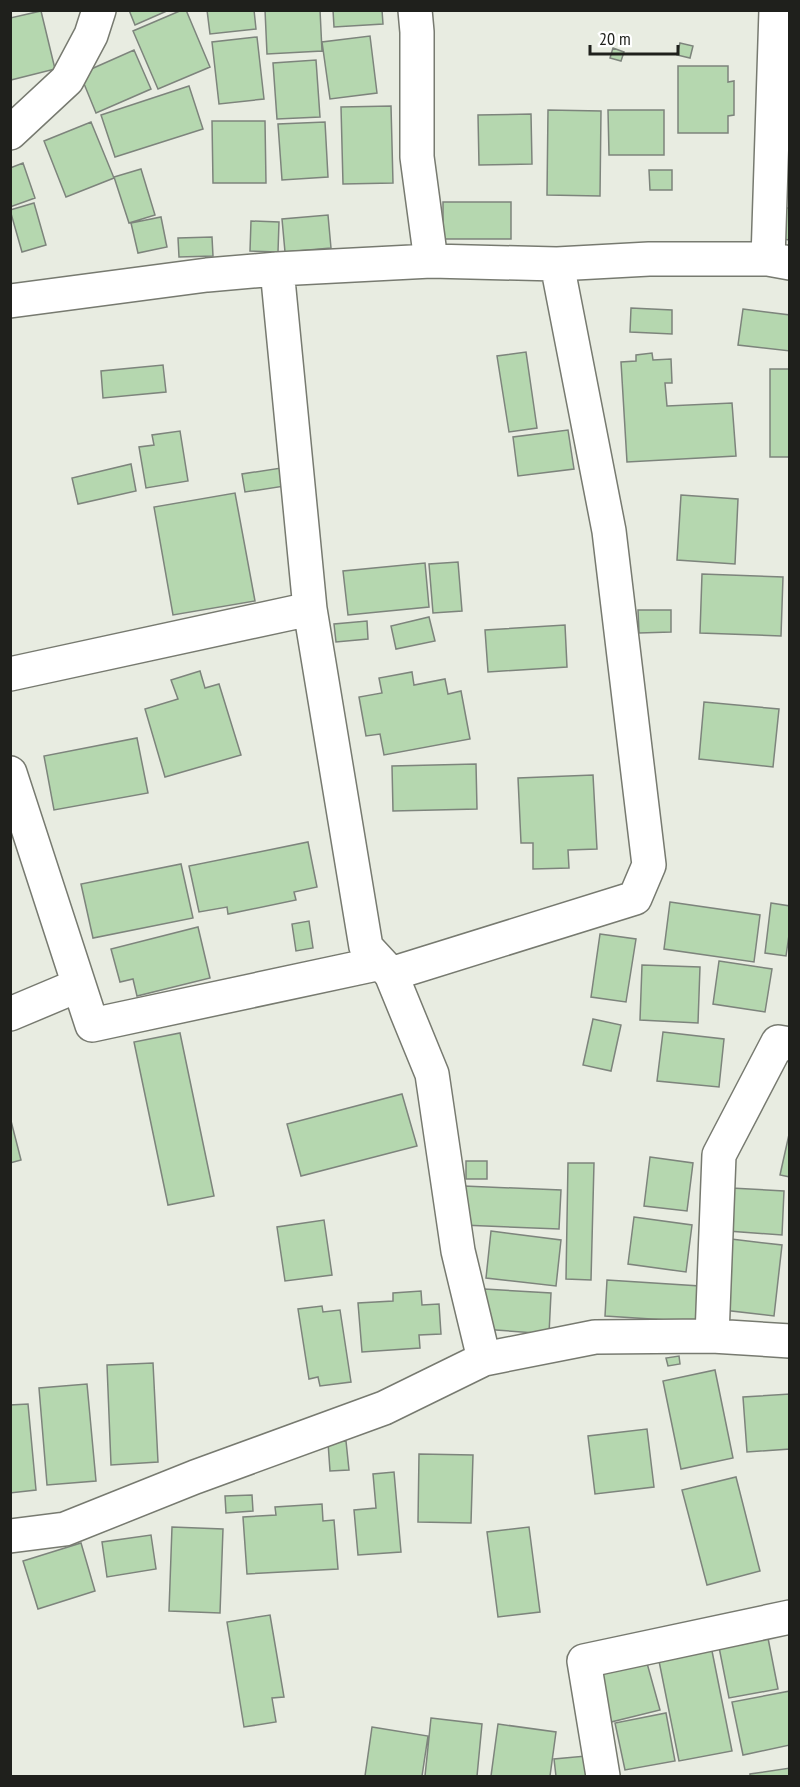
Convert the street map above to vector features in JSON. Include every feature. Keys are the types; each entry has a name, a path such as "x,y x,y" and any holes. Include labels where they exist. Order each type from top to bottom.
{"street":[{"path":"10,133 67,80 91,35 99,10"},
{"path":"415,10 417,157 431,261"},
{"path":"10,301 207,275 277,269 431,261 558,264 649,259 778,261 776,10"},
{"path":"10,773 92,1025 386,969 635,898 649,865 609,531 558,264"},
{"path":"277,269 310,609 366,947 386,969 432,1074 458,1251 484,1359"},
{"path":"10,674 310,609"},
{"path":"10,1014 79,985"},
{"path":"712,1336 719,1155 778,1042 789,1044"},
{"path":"10,1536 65,1528 195,1477 384,1408 484,1359 595,1337 712,1336 789,1341"},
{"path":"603,1776 584,1661 789,1617"}],"building":[{"path":"129,10 169,10 135,25"},
{"path":"186,10 210,67 158,89 133,31"},
{"path":"207,10 254,10 256,29 210,34"},
{"path":"265,10 320,10 322,51 267,54"},
{"path":"333,10 382,10 383,24 334,27"},
{"path":"41,11 55,69 11,80 10,18"},
{"path":"370,36 377,93 330,99 322,42"},
{"path":"257,37 264,99 219,104 212,42"},
{"path":"680,43 693,46 690,58 677,55"},
{"path":"613,48 624,52 621,61 610,58"},
{"path":"134,50 151,89 96,113 80,74"},
{"path":"316,60 320,117 277,119 273,63"},
{"path":"678,66 728,66 728,82 734,81 734,115 728,116 728,133 678,133"},
{"path":"189,86 203,129 115,157 101,115"},
{"path":"391,106 393,183 343,184 341,107"},
{"path":"548,110 601,111 600,196 547,195"},
{"path":"608,110 664,110 664,155 609,155"},
{"path":"531,114 532,164 479,165 478,115"},
{"path":"212,121 265,121 266,183 213,183"},
{"path":"91,122 114,178 66,197 44,141"},
{"path":"325,122 328,177 282,180 278,124"},
{"path":"23,163 35,198 10,207 10,168"},
{"path":"141,169 155,215 129,223 114,177"},
{"path":"649,170 672,170 672,190 650,190"},
{"path":"443,202 511,202 511,239 443,239"},
{"path":"34,203 46,245 22,252 10,210"},
{"path":"785,208 790,208 790,240 782,239"},
{"path":"328,215 331,248 285,252 282,219"},
{"path":"161,217 167,247 138,253 131,223"},
{"path":"251,221 279,222 278,252 250,251"},
{"path":"212,237 213,256 179,257 178,238"},
{"path":"631,308 672,310 672,334 630,332"},
{"path":"743,309 790,315 790,351 738,345"},
{"path":"526,352 537,428 509,432 497,356"},
{"path":"652,353 653,360 671,359 672,383 665,383 667,406 732,403 736,456 627,462 621,362 636,361 636,355"},
{"path":"163,365 166,392 103,398 101,371"},
{"path":"770,369 790,369 790,457 770,457"},
{"path":"568,430 574,469 518,476 513,437"},
{"path":"180,431 188,481 146,488 139,447 154,445 152,435"},
{"path":"131,464 136,491 78,504 72,478"},
{"path":"281,468 285,486 245,492 242,474"},
{"path":"235,493 255,601 173,615 154,507"},
{"path":"681,495 738,499 735,564 677,560"},
{"path":"458,562 462,611 433,613 429,564"},
{"path":"425,563 429,607 348,615 343,571"},
{"path":"702,574 783,577 781,636 700,633"},
{"path":"638,610 671,610 671,632 639,633"},
{"path":"429,617 435,641 396,649 391,626"},
{"path":"367,621 368,639 336,642 334,624"},
{"path":"565,625 567,667 488,672 485,630"},
{"path":"200,671 205,688 219,684 241,755 165,777 145,709 178,699 171,680"},
{"path":"412,672 414,685 445,679 448,694 461,691 470,739 384,755 380,734 366,736 359,697 382,693 379,678"},
{"path":"704,702 779,709 773,767 699,759"},
{"path":"137,738 148,793 54,810 44,756"},
{"path":"476,764 477,809 393,811 392,766"},
{"path":"593,775 597,849 568,850 569,868 533,869 533,843 521,843 518,778"},
{"path":"308,842 317,887 294,892 296,900 228,914 227,907 199,912 189,866"},
{"path":"181,864 193,918 93,938 81,884"},
{"path":"670,902 760,915 754,962 664,949"},
{"path":"771,903 790,906 786,956 765,953"},
{"path":"309,921 313,948 296,951 292,924"},
{"path":"198,927 210,978 137,996 133,979 120,982 111,949"},
{"path":"600,934 636,939 626,1002 591,997"},
{"path":"719,961 772,969 765,1012 713,1004"},
{"path":"642,965 700,967 698,1023 640,1020"},
{"path":"593,1019 621,1025 611,1071 583,1065"},
{"path":"663,1032 724,1039 719,1087 657,1081"},
{"path":"180,1033 214,1196 168,1205 134,1042"},
{"path":"402,1094 417,1146 301,1176 287,1124"},
{"path":"10,1117 21,1160 10,1163"},
{"path":"790,1130 790,1177 780,1175"},
{"path":"650,1157 693,1163 687,1211 644,1206"},
{"path":"466,1161 487,1161 487,1179 466,1179"},
{"path":"568,1163 594,1163 591,1280 566,1279"},
{"path":"464,1186 561,1190 559,1229 462,1225"},
{"path":"731,1188 784,1191 782,1235 728,1231"},
{"path":"634,1217 692,1225 686,1272 628,1264"},
{"path":"324,1220 332,1275 285,1281 277,1227"},
{"path":"491,1231 561,1240 556,1286 486,1278"},
{"path":"731,1239 782,1245 774,1316 723,1310"},
{"path":"607,1280 700,1286 698,1322 605,1316"},
{"path":"484,1289 551,1293 549,1334 482,1329"},
{"path":"421,1291 422,1305 439,1304 441,1334 419,1335 420,1348 362,1352 358,1303 393,1301 393,1293"},
{"path":"322,1306 323,1312 340,1310 351,1382 320,1386 318,1377 309,1379 298,1309"},
{"path":"679,1356 680,1364 668,1366 666,1358"},
{"path":"153,1363 158,1462 111,1465 107,1365"},
{"path":"715,1370 733,1458 681,1469 663,1381"},
{"path":"87,1384 96,1481 47,1485 39,1388"},
{"path":"790,1394 790,1449 747,1452 743,1397"},
{"path":"28,1404 36,1490 10,1493 10,1405"},
{"path":"647,1429 654,1487 595,1494 588,1436"},
{"path":"346,1441 349,1470 330,1471 328,1442"},
{"path":"419,1454 473,1455 471,1523 418,1522"},
{"path":"394,1472 401,1552 358,1555 354,1510 376,1508 373,1474"},
{"path":"736,1477 760,1571 707,1585 682,1490"},
{"path":"252,1495 253,1511 226,1513 225,1496"},
{"path":"322,1504 323,1521 334,1520 338,1569 247,1574 243,1517 276,1515 275,1507"},
{"path":"172,1527 223,1529 220,1613 169,1611"},
{"path":"529,1527 540,1612 498,1617 487,1532"},
{"path":"151,1535 156,1569 107,1577 102,1542"},
{"path":"81,1543 95,1591 38,1609 23,1561"},
{"path":"270,1615 284,1697 272,1698 276,1722 244,1727 227,1622"},
{"path":"767,1633 778,1689 729,1698 718,1642"},
{"path":"710,1641 732,1751 679,1761 657,1651"},
{"path":"645,1656 660,1710 607,1723 593,1669"},
{"path":"790,1691 790,1745 743,1755 732,1702"},
{"path":"666,1713 675,1761 625,1770 615,1723"},
{"path":"431,1718 482,1724 477,1776 425,1776"},
{"path":"498,1724 556,1732 550,1776 491,1776"},
{"path":"372,1727 428,1736 422,1776 365,1776"},
{"path":"586,1756 589,1776 556,1776 554,1759"},
{"path":"790,1768 790,1776 750,1776 750,1774"}]}
